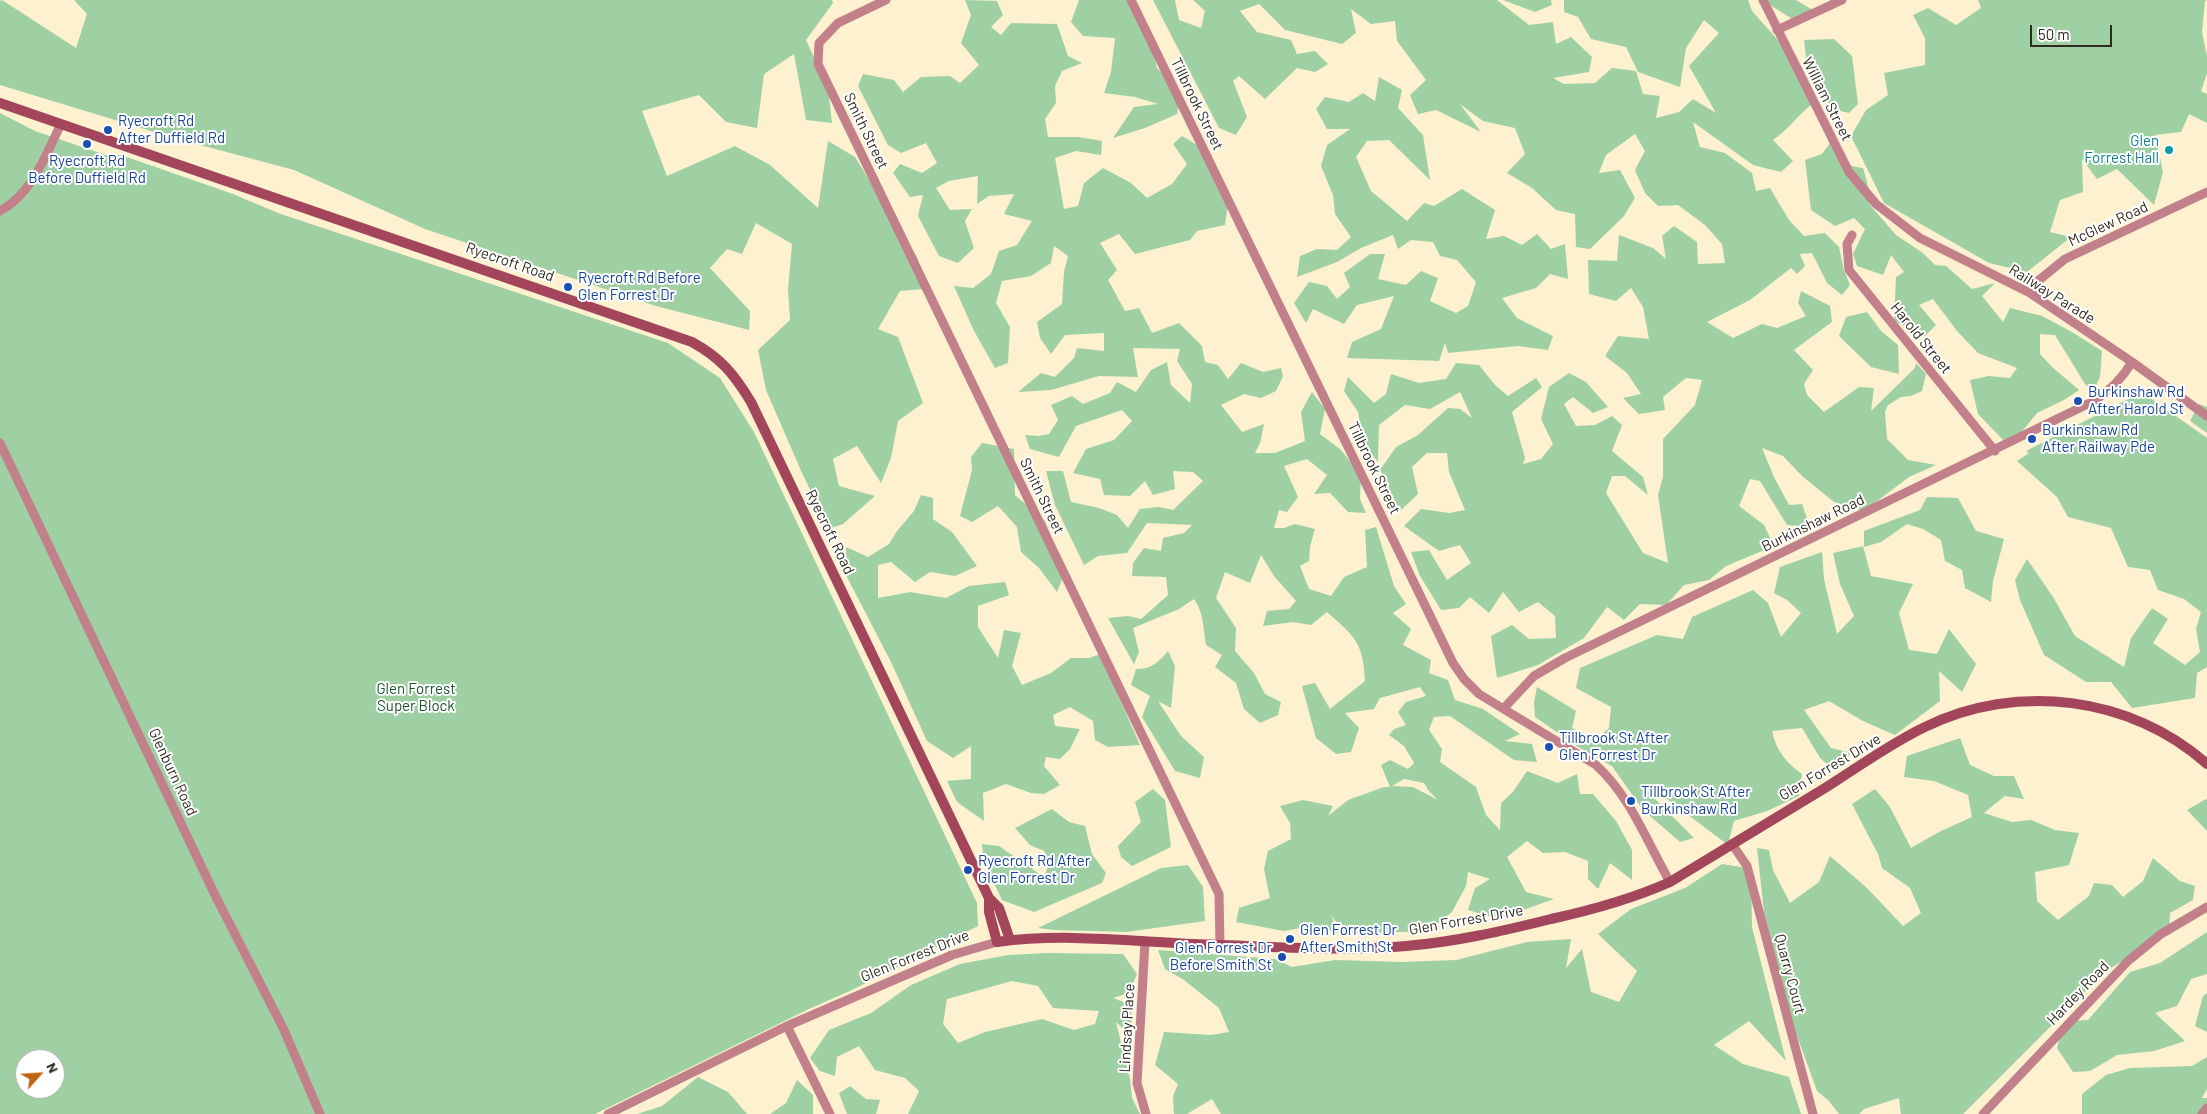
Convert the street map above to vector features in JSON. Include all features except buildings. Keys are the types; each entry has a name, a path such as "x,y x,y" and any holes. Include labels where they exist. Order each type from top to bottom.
{"street":[{"name":"Smith Street","path":"886,0 838,23 820,43 818,64 1219,894 1220,944"},
{"name":"Tillbrook Street","path":"1132,0 1453,663 1464,679 1479,694 1596,765 1611,778 1642,826 1655,856 1670,882"},
{"name":"William Street","path":"1763,0 1849,172 1876,204"},
{"path":"1777,30 1842,0"},
{"name":"Ryecroft Road","path":"0,103 570,299 692,342 711,352 737,380 751,402 989,898 999,908 1010,940"},
{"path":"0,210 11,204 30,187 61,124"},
{"name":"McGlew Road","path":"2030,293 2039,280 2065,260 2207,192"},
{"name":"Railway Parade","path":"1876,204 1920,238 2030,293 2132,362 2207,416"},
{"name":"Harold Street","path":"1852,235 1847,244 1849,270 1995,451"},
{"name":"Burkinshaw Road","path":"1504,708 1534,676 1565,658 1995,451 2094,401 2112,389 2132,362"},
{"name":"Glenburn Road","path":"0,443 215,895 284,1030 320,1114"},
{"name":"Glen Forrest Drive","path":"608,1114 787,1026 952,955 997,942 1080,937 1145,942 1340,948 1404,946 1457,940 1597,908 1643,894 1670,882 1925,726 1979,706 2032,700 2087,704 2145,723 2192,750 2207,764"},
{"name":"Quarry Court","path":"1732,844 1747,866 1813,1114"},
{"name":"Ryecroft Road","path":"989,898 989,912 997,942"},
{"name":"Hardey Road","path":"1983,1114 2128,961 2161,934 2207,908"},
{"name":"Lindsay Place","path":"1145,942 1137,1083 1146,1114"},
{"path":"787,1026 830,1114"},
{"path":"2202,1114 2207,1108"}],"green space":[{"path":"2,0 76,48 87,14 74,0 832,0 833,3 806,40 828,88 832,123 806,120 794,54 764,74 757,128 726,122 699,95 642,111 667,176 735,146 770,165 818,208 828,141 855,157 917,257 923,289 900,291 878,329 898,337 923,403 898,421 891,458 881,483 857,446 833,459 839,486 875,496 843,524 829,529 766,390 758,350 790,320 788,289 792,244 756,223 742,254 727,249 710,268 750,311 749,330 656,306 425,229 294,170 174,138 0,85 0,1"},
{"path":"965,0 997,1 1003,15 991,27 1001,35 1011,23 1057,24 1068,56 1082,63 1062,71 1055,86 1056,103 1045,119 1048,137 1079,137 1102,141 1101,155 1076,151 1055,158 1064,209 1078,206 1084,183 1103,168 1131,183 1147,198 1172,184 1187,164 1173,144 1182,136 1197,145 1228,205 1225,225 1197,231 1190,240 1135,254 1119,234 1100,243 1117,270 1108,280 1125,311 1139,308 1152,333 1179,323 1202,346 1205,362 1218,365 1228,379 1241,363 1263,372 1281,368 1283,376 1276,391 1261,398 1244,394 1221,405 1242,432 1264,424 1260,443 1255,453 1275,453 1305,441 1301,412 1312,392 1325,409 1320,434 1340,449 1361,475 1360,499 1366,513 1348,512 1330,493 1314,494 1327,475 1307,459 1284,466 1298,497 1287,512 1279,510 1274,528 1284,528 1295,524 1315,529 1310,547 1309,561 1300,566 1309,589 1331,596 1344,577 1367,567 1365,530 1376,527 1394,586 1406,604 1393,613 1411,629 1403,645 1431,660 1429,673 1448,680 1455,700 1483,709 1520,734 1505,741 1532,744 1537,762 1514,760 1450,716 1434,717 1429,730 1442,749 1440,762 1476,787 1486,815 1500,830 1501,803 1513,792 1527,771 1558,783 1577,774 1580,794 1593,794 1616,821 1632,850 1632,880 1610,863 1598,889 1588,879 1588,861 1565,852 1543,853 1527,841 1507,857 1526,892 1554,899 1498,919 1468,910 1475,888 1490,879 1468,872 1466,886 1452,912 1428,931 1345,934 1331,915 1338,933 1313,926 1284,931 1236,922 1239,908 1270,898 1264,869 1268,851 1291,839 1290,823 1280,806 1303,800 1333,806 1328,816 1348,800 1384,787 1390,787 1381,765 1390,760 1408,769 1414,763 1404,746 1389,735 1394,729 1406,725 1398,712 1406,702 1426,696 1420,687 1380,698 1374,709 1345,713 1359,728 1351,752 1336,754 1316,738 1302,686 1315,683 1330,709 1365,681 1362,657 1356,641 1327,612 1311,625 1293,622 1263,626 1267,611 1289,609 1296,601 1274,576 1261,555 1250,583 1225,572 1216,598 1236,628 1235,651 1254,673 1265,694 1281,702 1278,715 1260,723 1244,709 1236,683 1215,667 1222,655 1206,645 1201,615 1194,599 1179,609 1133,628 1139,652 1134,664 1108,618 1128,616 1141,619 1168,595 1166,577 1132,576 1133,563 1144,548 1161,551 1163,538 1184,533 1192,525 1147,523 1127,553 1098,556 1084,565 1055,505 1046,471 1063,471 1071,502 1099,508 1117,515 1128,528 1140,509 1159,507 1173,510 1203,481 1193,472 1173,471 1175,489 1153,495 1145,481 1130,496 1104,495 1100,479 1073,473 1086,449 1114,440 1132,421 1122,410 1076,426 1059,457 1030,449 1025,435 1039,436 1049,434 1058,420 1051,405 1072,396 1083,404 1110,393 1117,382 1136,392 1151,370 1167,362 1171,385 1190,403 1192,384 1177,361 1180,349 1133,348 1138,377 1099,376 1051,390 1018,392 1041,373 1055,377 1074,358 1077,348 1104,351 1104,333 1065,335 1051,354 1040,338 1037,322 1062,304 1064,272 1068,256 1054,246 1051,263 1031,276 1002,281 996,303 1010,327 1008,363 995,368 973,329 954,286 973,288 991,274 999,251 1017,245 1032,221 1004,214 1014,194 989,196 977,204 978,176 949,181 936,188 950,210 972,209 965,221 974,248 958,263 939,256 918,216 923,195 910,197 893,173 900,164 922,173 937,163 926,143 901,153 888,145 858,86 863,74 894,80 903,92 921,77 950,76 960,83 979,65 961,43 971,15","holes":["1404,779 1424,783 1438,800 1413,787 1392,786"]},
{"path":"1079,0 1130,0 1152,43 1157,68 1181,92 1177,114 1145,128 1113,138 1134,107 1158,104 1135,97 1104,93 1111,72 1115,38 1083,36 1071,22"},
{"path":"1153,0 1175,0 1179,20 1201,28 1205,11 1193,0 1497,0 1529,25 1553,22 1556,44 1571,37 1592,57 1589,72 1553,78 1564,84 1595,83 1612,68 1636,71 1643,94 1660,96 1656,118 1679,112 1693,99 1716,113 1689,66 1719,33 1704,20 1686,48 1680,87 1638,72 1626,47 1591,39 1578,17 1564,12 1564,0 1748,0 1752,11 1785,48 1811,105 1773,140 1793,161 1781,172 1753,165 1693,122 1700,147 1725,153 1752,173 1756,191 1770,188 1789,220 1804,236 1825,233 1839,247 1844,270 1850,285 1842,295 1827,283 1812,253 1800,254 1805,266 1797,274 1791,268 1750,300 1707,322 1733,338 1762,324 1777,328 1806,316 1798,303 1801,291 1830,306 1832,322 1794,350 1813,370 1804,384 1807,395 1824,412 1859,387 1874,388 1871,411 1915,368 1916,363 1926,374 1922,391 1911,396 1901,397 1888,405 1885,412 1887,439 1908,460 1936,465 1909,477 1864,511 1834,502 1802,476 1783,456 1762,448 1774,477 1789,505 1802,504 1810,527 1787,525 1760,481 1750,479 1739,506 1764,525 1774,546 1726,566 1709,580 1684,585 1666,605 1640,604 1624,620 1607,607 1584,638 1538,665 1497,678 1491,636 1512,625 1529,639 1556,638 1555,616 1538,602 1519,612 1503,592 1489,613 1470,597 1459,608 1441,610 1420,576 1411,552 1429,550 1447,580 1471,563 1460,545 1439,551 1404,526 1421,509 1449,513 1465,510 1449,472 1447,453 1427,453 1412,467 1418,494 1400,511 1380,470 1396,447 1418,435 1448,408 1460,409 1472,418 1460,392 1430,409 1405,405 1379,425 1378,462 1364,445 1358,412 1344,391 1348,377 1374,403 1386,394 1391,374 1419,383 1446,379 1456,363 1479,365 1495,385 1508,396 1536,378 1542,387 1512,412 1525,458 1523,464 1541,459 1553,444 1541,419 1549,387 1569,373 1586,382 1608,407 1593,413 1573,397 1564,404 1576,426 1595,425 1612,416 1622,425 1612,451 1643,477 1648,495 1625,476 1612,476 1606,493 1643,553 1668,563 1658,495 1663,477 1663,439 1695,405 1702,380 1686,378 1663,397 1665,410 1639,414 1623,398 1641,394 1627,373 1605,356 1618,336 1649,339 1643,307 1631,288 1616,301 1589,294 1588,260 1617,261 1619,235 1653,248 1666,259 1662,236 1674,226 1697,242 1698,264 1725,263 1722,244 1705,225 1678,205 1658,206 1645,193 1635,170 1645,151 1635,134 1606,155 1599,173 1620,170 1635,198 1624,216 1590,249 1576,247 1575,214 1556,210 1532,188 1507,173 1525,154 1515,128 1483,121 1460,104 1481,132 1436,110 1418,114 1410,95 1426,80 1397,41 1395,21 1371,24 1351,9 1356,33 1342,44 1285,30 1259,4 1240,11 1257,32 1291,40 1297,54 1315,51 1328,64 1315,72 1297,68 1265,99 1239,76 1233,81 1247,117 1236,135 1219,128"},
{"path":"1503,0 1551,0 1552,5 1535,12"},
{"path":"1768,0 1796,0 1818,13 1797,22 1770,5"},
{"path":"1978,0 2207,0 2205,1 2202,32 2207,56 2207,73 2201,91 2207,94 2207,123 2189,114 2181,132 2155,135 2163,172 2154,205 2117,169 2097,179 2082,159 2083,192 2060,200 2050,232 2071,237 2027,272 1989,263 1884,203 1851,136 1866,110 1888,95 1884,73 1925,65 1925,38 1913,15 1928,8 1956,25 1981,8"},
{"path":"1834,39 1852,56 1858,104 1849,113 1832,109 1807,66 1804,40"},
{"path":"1379,77 1402,90 1398,108 1423,135 1430,180 1389,140 1367,141 1356,157 1371,191 1407,221 1424,203 1434,206 1462,189 1495,210 1486,239 1504,236 1522,245 1537,234 1551,249 1565,244 1568,279 1550,274 1536,288 1502,298 1517,318 1553,336 1548,350 1518,346 1448,353 1445,343 1439,361 1347,358 1352,342 1381,329 1394,296 1357,305 1344,324 1313,309 1306,323 1294,303 1309,282 1327,286 1337,299 1350,287 1344,273 1370,254 1385,254 1378,279 1406,285 1421,271 1438,278 1430,301 1456,313 1468,306 1476,282 1457,260 1440,256 1433,242 1411,240 1398,249 1393,235 1361,248 1337,262 1297,277 1300,256 1317,249 1337,250 1351,237 1335,214 1333,195 1321,166 1327,145 1350,129 1327,129 1316,109 1325,97 1349,102 1363,93 1375,101"},
{"name":"Glen Forrest Super Block","path":"0,113 35,131 109,156 121,155 233,194 278,213 668,343 720,378 754,432 977,903 978,926 852,990 809,1009 595,1114 0,1114"},
{"path":"1830,143 1851,166 1863,168 1869,189 1870,205 1896,235 1923,253 1935,265 1946,266 1972,289 1995,283 1982,296 2003,322 2010,308 2042,316 2102,351 2100,377 2093,392 2085,384 2055,335 2040,334 2040,354 2079,390 2064,400 2037,413 2020,434 2007,444 1978,414 1970,380 1989,376 2010,378 2017,368 1978,353 1957,331 1933,299 1919,305 1936,325 1925,336 1894,321 1896,277 1904,272 1891,255 1883,275 1857,266 1853,254 1865,229 1854,218 1835,226 1811,210 1805,160 1822,154"},
{"path":"1867,312 1881,331 1898,345 1899,374 1871,367 1839,336 1846,317"},
{"path":"2142,392 2207,438 2207,667 2197,673 2195,698 2132,708 2111,682 2086,682 2044,655 2020,600 2015,580 2027,559 2053,597 2075,636 2124,667 2131,638 2152,608 2168,619 2153,643 2185,665 2200,652 2196,629 2201,612 2184,599 2158,590 2150,570 2128,567 2111,528 2068,517 2057,497 2017,461 2029,453 2026,451"},
{"path":"2199,404 2207,407 2207,433 2190,421"},
{"path":"982,443 1014,449 1015,495 1045,521 1065,572 1057,592 1039,568 1021,552 1017,527 998,506 972,522 960,516 972,470 971,457"},
{"path":"921,495 933,498 933,519 952,532 977,566 955,576 930,572 915,582 891,562 878,565 878,598 910,592 946,598 969,586 1005,582 1009,595 978,606 978,627 998,658 1004,630 1021,633 1012,666 1022,685 1051,673 1071,658 1089,658 1100,654 1140,745 1108,747 1095,740 1093,721 1070,707 1053,715 1055,726 1080,729 1070,749 1060,759 1046,757 1044,766 1060,785 1044,794 1031,793 1006,784 983,793 984,821 957,802 947,781 971,779 971,746 953,758 927,741 891,662 847,577 846,547 868,557 889,544 914,511"},
{"path":"1927,497 1958,498 1976,531 2004,539 1993,581 1991,602 1965,588 1962,570 1945,561 1941,540 1923,529 1907,524 1881,542 1864,547 1864,531 1920,510"},
{"path":"1863,546 1871,576 1913,584 1899,613 1909,650 1937,654 1949,629 1976,664 1962,692 1939,671 1940,701 1895,735 1863,721 1829,701 1804,710 1831,748 1852,753 1834,770 1820,758 1802,728 1772,731 1782,756 1802,774 1799,796 1767,811 1734,821 1728,845 1659,793 1645,789 1694,838 1680,842 1643,810 1612,766 1578,747 1535,717 1534,702 1537,687 1576,711 1572,728 1595,740 1609,728 1611,707 1576,688 1580,668 1657,635 1683,639 1692,617 1753,590 1768,603 1781,637 1801,613 1787,600 1774,593 1780,567 1822,552 1824,579 1837,634 1854,616 1840,584 1833,553"},
{"path":"1168,651 1175,666 1171,708 1158,701 1181,736 1204,757 1200,778 1175,771 1142,717 1150,696 1131,685 1136,669 1146,668 1154,664"},
{"path":"1960,738 1970,765 1994,776 2014,776 2024,799 2005,796 1984,813 2012,822 2031,820 2055,830 2079,833 2069,865 2035,872 2037,901 2058,920 2089,896 2094,883 2112,885 2123,897 2143,881 2153,858 2180,881 2195,886 2193,900 2170,913 2169,932 2106,971 1963,1114 1901,1114 1899,1098 1864,1109 1859,1114 1839,1114 1828,1100 1817,1091 1789,1014 1764,912 1757,848 1769,850 1773,870 1790,903 1819,882 1830,856 1867,888 1903,926 1921,913 1910,888 1882,868 1878,854 1852,804 1875,789 1890,807 1911,848 1939,832 1972,817 1968,795 1934,781 1904,777 1907,756"},
{"path":"1153,789 1165,800 1171,847 1132,866 1121,857 1118,846 1141,822 1135,802"},
{"path":"2207,800 2207,831 2187,810"},
{"path":"1052,809 1069,822 1085,826 1092,854 1106,873 1102,883 1034,912 1002,900 984,862 982,844 999,846 1044,877 1050,861 1044,851 1030,845 1015,828"},
{"path":"1722,864 1746,868 1751,876 1752,927 1786,1061 1749,1021 1714,1045 1743,1064 1789,1077 1801,1114 1221,1114 1212,1099 1187,1114 1174,1114 1173,1096 1178,1084 1155,1065 1164,1032 1211,1035 1229,1032 1219,1008 1184,980 1165,969 1158,950 1275,959 1292,967 1335,960 1401,962 1456,960 1527,942 1571,939 1566,968 1582,949 1591,992 1619,1002 1637,971 1598,934 1631,909 1685,888"},
{"path":"1188,865 1203,887 1205,921 1126,932 1038,928 1161,868"},
{"path":"2207,932 2207,974 2191,979 2177,1006 2155,1013 2185,1041 2154,1051 2117,1055 2090,1071 2073,1072 2057,1048 2064,1021 2088,1020 2130,972 2160,963"},
{"path":"1047,953 1123,954 1137,974 1129,993 1113,998 1131,1005 1132,1037 1116,1022 1130,1079 1132,1098 1140,1114 908,1114 919,1091 905,1078 875,1070 859,1046 837,1057 835,1076 820,1071 810,1058 829,1030 871,1013 911,985 960,964 1008,955","holes":["1012,981 1038,986 1053,1008 1099,1011 1095,1024 1074,1030 1042,1019 985,1032 958,1043 943,1024 947,999"]},
{"path":"2207,993 2207,1032 2195,1026 2203,996"},
{"path":"2207,1057 2207,1089 2202,1098 2207,1098 2207,1114 2082,1114 2082,1094 2106,1075 2130,1068 2192,1066"},
{"path":"698,1077 728,1092 747,1114 637,1114 662,1106"},
{"path":"797,1080 813,1095 813,1114 770,1114 786,1103"},
{"path":"850,1086 866,1099 880,1100 876,1114 847,1114 839,1093"}],"place":[{"name":"Ryecroft Rd After Duffield Rd","path":"108,130"},
{"name":"Ryecroft Rd Before Duffield Rd","path":"87,144"},
{"name":"Glen Forrest Hall","path":"2169,150"},
{"name":"Ryecroft Rd Before Glen Forrest Dr","path":"568,287"},
{"name":"Burkinshaw Rd After Harold St","path":"2078,401"},
{"name":"Burkinshaw Rd After Railway Pde","path":"2032,439"},
{"name":"Tillbrook St After Glen Forrest Dr","path":"1549,747"},
{"name":"Tillbrook St After Burkinshaw Rd","path":"1631,801"},
{"name":"Ryecroft Rd After Glen Forrest Dr","path":"968,870"},
{"name":"Glen Forrest Dr After Smith St","path":"1290,939"},
{"name":"Glen Forrest Dr Before Smith St","path":"1282,957"}]}
